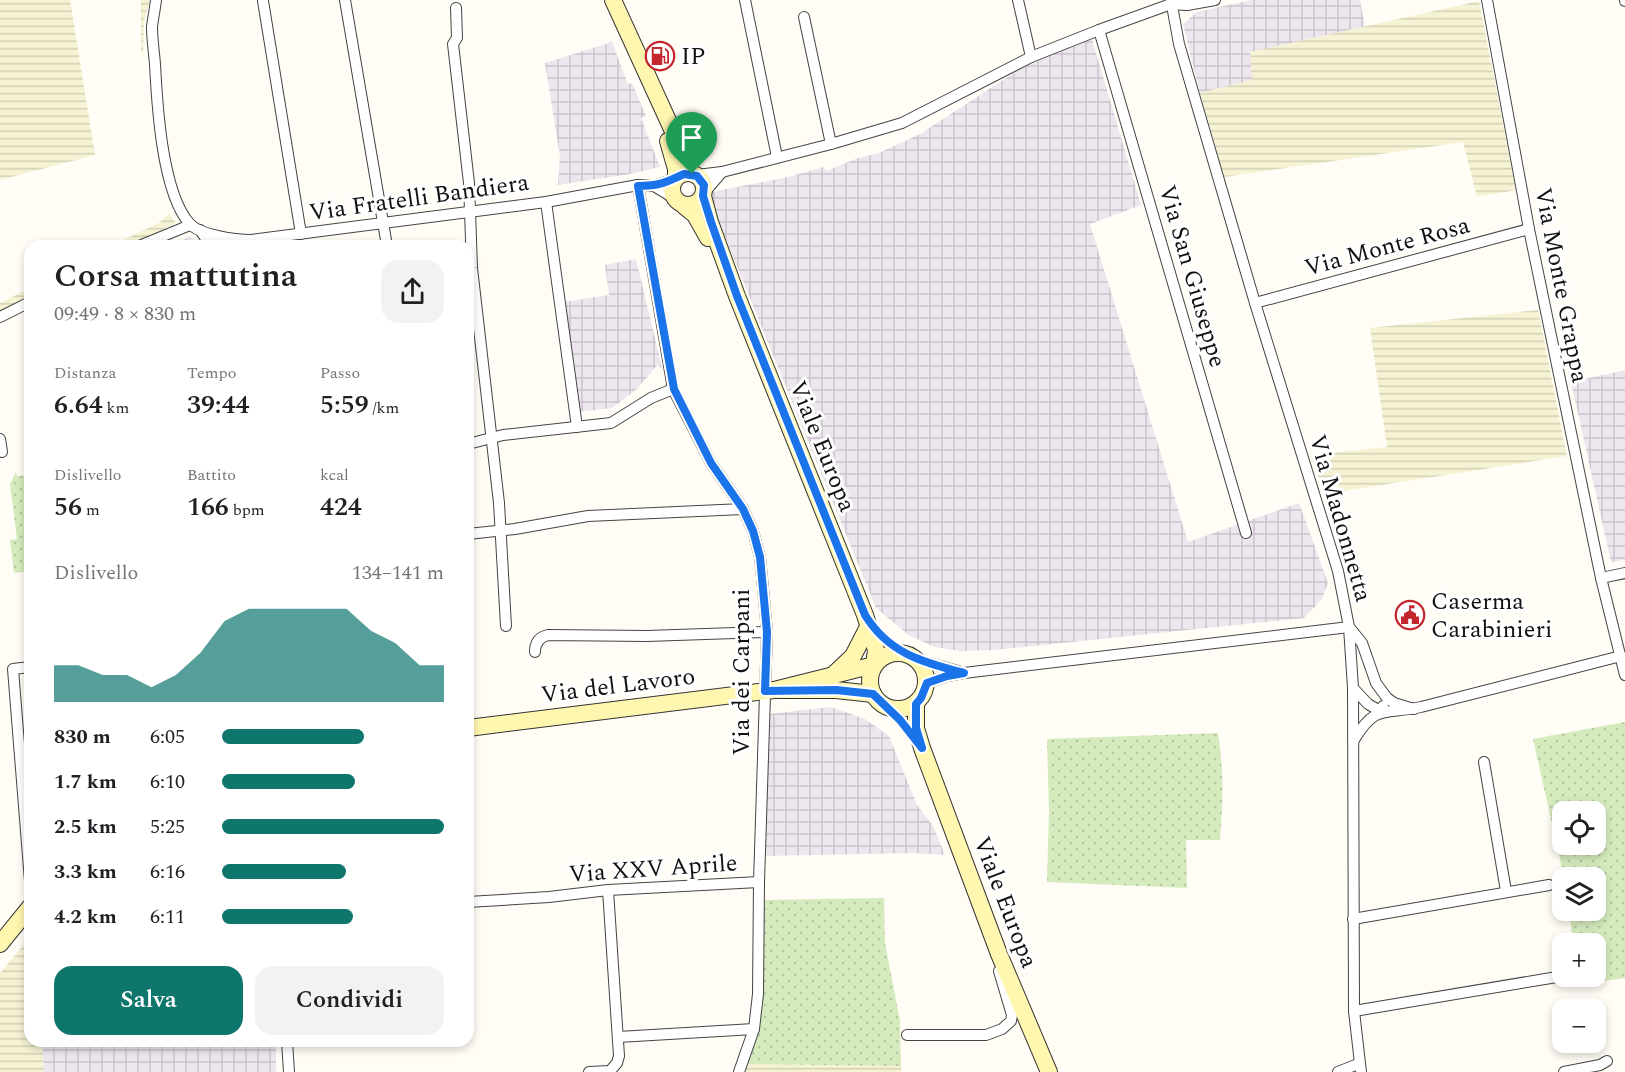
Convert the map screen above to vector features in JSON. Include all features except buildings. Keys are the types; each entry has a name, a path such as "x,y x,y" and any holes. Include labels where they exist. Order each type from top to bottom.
{"main road":[{"path":"614,0 645,72 685,177"},
{"path":"685,177 702,181 704,194 737,296"},
{"path":"685,177 672,189 679,202 695,215 702,226 737,296"},
{"path":"679,202 698,203 704,194"},
{"name":"Viale Europa","path":"737,296 866,621 876,651 874,665"},
{"path":"832,676 853,656 866,621"},
{"name":"Viale Europa","path":"866,621 880,636 912,657"},
{"path":"888,654 912,657 927,675 927,683 921,698 916,704 898,710 882,705 873,694 870,680 874,665 888,654"},
{"name":"Via del Lavoro","path":"474,727 770,690 874,665"},
{"name":"Via del Lavoro","path":"770,690 836,690 873,694"},
{"name":"Viale Europa","path":"916,704 916,728 922,748 999,954 1049,1072"},
{"name":"Viale Europa","path":"889,708 922,748"},
{"path":"0,944 24,914"}],"street":[{"path":"156,0 152,29 158,107 167,167 178,205 206,240"},
{"path":"345,0 386,240"},
{"path":"745,0 777,157"},
{"path":"1018,0 1031,57"},
{"path":"1171,2 1187,5 1215,0"},
{"name":"Via Monte Grappa","path":"1487,0 1529,229 1600,578 1625,675"},
{"path":"263,1 301,234"},
{"name":"Via Fratelli Bandiera","path":"251,240 546,202 638,186 654,186 685,177 722,172 831,144 902,123 1031,57 1171,2"},
{"name":"Via Madonnetta","path":"1171,2 1179,44 1255,303 1338,571 1349,627 1353,688 1354,1011 1360,1068 1338,1072"},
{"path":"456,8 457,38 453,44 469,183 471,240"},
{"path":"804,17 831,144"},
{"name":"Via San Giuseppe","path":"1099,30 1246,533"},
{"path":"704,194 722,172"},
{"name":"Via dei Carpani","path":"638,186 674,389 711,463 743,509 753,531 760,557 770,690 759,882 758,994 754,1029 739,1072"},
{"path":"654,186 679,202"},
{"path":"546,202 577,427"},
{"path":"157,240 195,227"},
{"name":"Via Fratelli Bandiera","path":"195,227 229,240"},
{"name":"Via Monte Rosa","path":"1255,303 1529,229"},
{"path":"474,286 500,531 506,626"},
{"path":"0,317 24,305"},
{"path":"474,442 491,438 611,423 651,398 674,389"},
{"path":"0,439 2,452"},
{"path":"474,533 588,516 743,509"},
{"path":"1600,578 1625,573"},
{"path":"927,683 964,673 1349,627 1362,643 1376,683 1387,698 1394,703 1414,709"},
{"path":"535,652 538,640 548,635 647,636 767,632"},
{"path":"1353,688 1368,704 1380,711 1400,712 1621,656"},
{"path":"912,657 964,673"},
{"path":"0,671 24,668"},
{"path":"13,669 24,806"},
{"path":"1353,742 1364,723 1380,711 1387,698"},
{"path":"1484,762 1506,891"},
{"name":"Via XXV Aprile","path":"474,902 549,897 608,890 759,882"},
{"path":"1353,919 1549,885"},
{"path":"589,1072 610,1071 619,1056 608,890"},
{"path":"907,1035 986,1035 1002,1029 1011,1021 1012,1015 997,963 999,954"},
{"path":"1354,1011 1552,978"},
{"path":"618,1037 754,1029"},
{"path":"287,1047 289,1072"},
{"path":"1564,1072 1599,1065 1607,1061"}],"shaded area":[{"path":"0,0 70,0 95,155 0,180"},
{"path":"141,0 150,0 144,21 143,57 141,50"},
{"path":"1251,0 1360,0 1365,27 1250,52 1253,80 1200,93 1183,24 1197,12"},
{"path":"1479,1 1516,190 1477,197 1463,142 1224,177 1200,93 1252,80 1250,52"},
{"path":"1091,36 1141,205 1090,224 1188,542 1299,503 1328,583 1322,599 1304,618 994,650 960,651 935,647 910,636 876,608 711,202 712,192 788,177 824,167 826,171 858,158 879,153 920,134 1032,61"},
{"path":"612,42 628,84 632,83 646,116 641,118 660,167 558,185 560,156 545,63"},
{"path":"169,214 176,223 141,240 123,240 159,223"},
{"path":"636,259 663,372 658,364 637,389 612,408 577,412 563,302 609,295 605,265"},
{"path":"24,291 24,301 0,313 0,303"},
{"path":"1538,310 1567,456 1324,494 1311,455 1387,447 1370,328"},
{"path":"1625,370 1625,560 1611,562 1571,382"},
{"path":"831,707 865,719 889,736 917,805 933,826 945,855 914,853 764,856 759,715"},
{"path":"24,944 24,1047 42,1047 44,1072 0,1072 0,973"},
{"path":"42,1047 276,1047 276,1072 44,1072"},
{"path":"745,1064 901,1066 901,1072 742,1072"}],"green space":[{"path":"16,472 17,476 24,475 24,572 14,573 10,540 17,539 10,484"},
{"path":"1625,722 1625,978 1606,981 1606,933 1572,933 1570,921 1606,921 1606,867 1562,867 1559,855 1606,855 1606,801 1552,801 1552,824 1533,739"},
{"path":"1218,733 1222,786 1220,840 1186,840 1187,888 1047,882 1049,811 1047,739"},
{"path":"884,898 885,943 900,1021 901,1066 745,1064 755,1022 762,900"}],"place":[{"name":"IP","path":"660,56"},
{"name":"Caserma Carabinieri","path":"1410,615"}],"route":[{"path":"684,174 692,174 700,178 704,185 703,196 737,296 865,615 880,636 905,653 918,660 964,673 927,683 925,691 916,704 916,728 922,748 900,720 873,694 836,690 765,691 767,632 760,557 753,531 743,509 711,463 674,389 638,186 654,186 675,180 684,174"}]}
